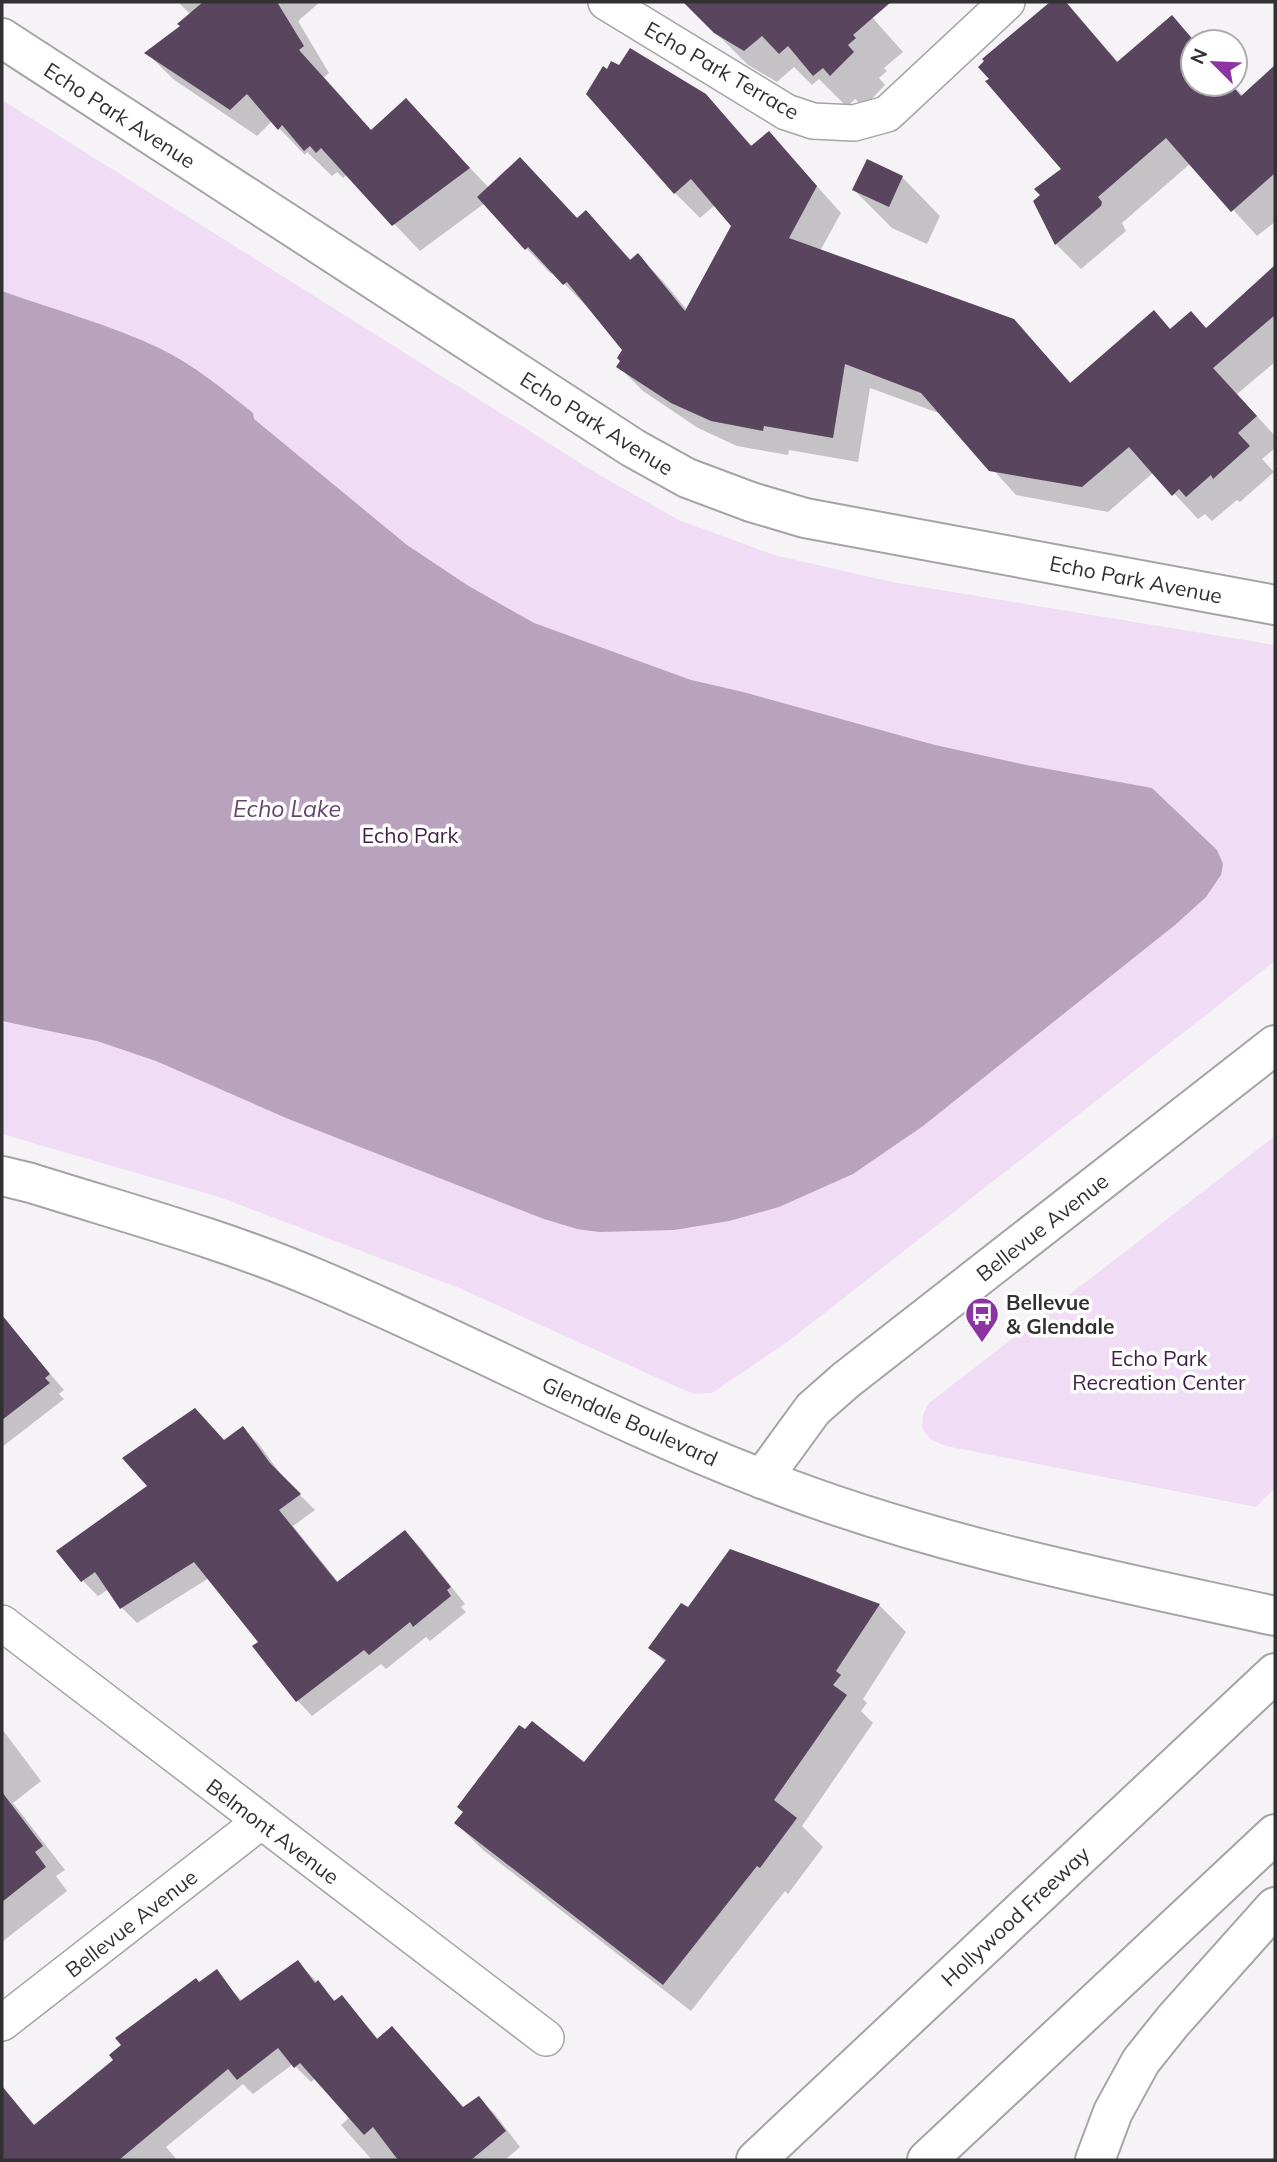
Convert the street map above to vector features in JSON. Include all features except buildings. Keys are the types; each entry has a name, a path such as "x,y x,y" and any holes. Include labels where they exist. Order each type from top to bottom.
{"main road":[{"name":"Echo Park Avenue","path":"2,38 633,448 687,478 751,502 805,518 1275,605"},
{"name":"Bellevue Avenue","path":"762,1479 813,1409 846,1380 1275,1045"},
{"name":"Glendale Boulevard","path":"2,1176 228,1245 313,1277 762,1479 897,1527 947,1541 1275,1616"},
{"name":"Hollywood Freeway","path":"756,2160 1275,1673"},
{"path":"927,2160 1275,1834"},
{"path":"1096,2160 1113,2112 1142,2061 1173,2021 1275,1907"}],"street":[{"name":"Echo Park Terrace","path":"606,2 786,112 813,121 854,123 887,114 1007,2"},
{"name":"Belmont Avenue","path":"2,1623 546,2038"},
{"name":"Bellevue Avenue","path":"2,2023 260,1822"}],"green space":[{"name":"Echo Lake","path":"2,100 601,476 679,520 774,555 892,582 1275,645 1275,961 790,1340 712,1393 694,1394 459,1288 219,1197 2,1134"},
{"name":"Echo Park Recreation Center","path":"1275,1136 1275,1488 1256,1507 946,1446 930,1439 922,1428 923,1415 929,1403"}],"water":[{"name":"Echo Lake","path":"2,291 121,332 184,362 253,413 254,419 407,545 467,585 534,623 691,680 935,745 1152,788 1217,850 1223,864 1221,875 1206,897 1175,925 923,1126 853,1174 779,1207 729,1221 674,1230 599,1232 577,1229 544,1219 286,1118 156,1061 97,1041 2,1021"}],"place":[{"name":"Bellevue & Glendale","path":"982,1344"}],"park label":[{"name":"Echo Park","path":"410,835"}]}
